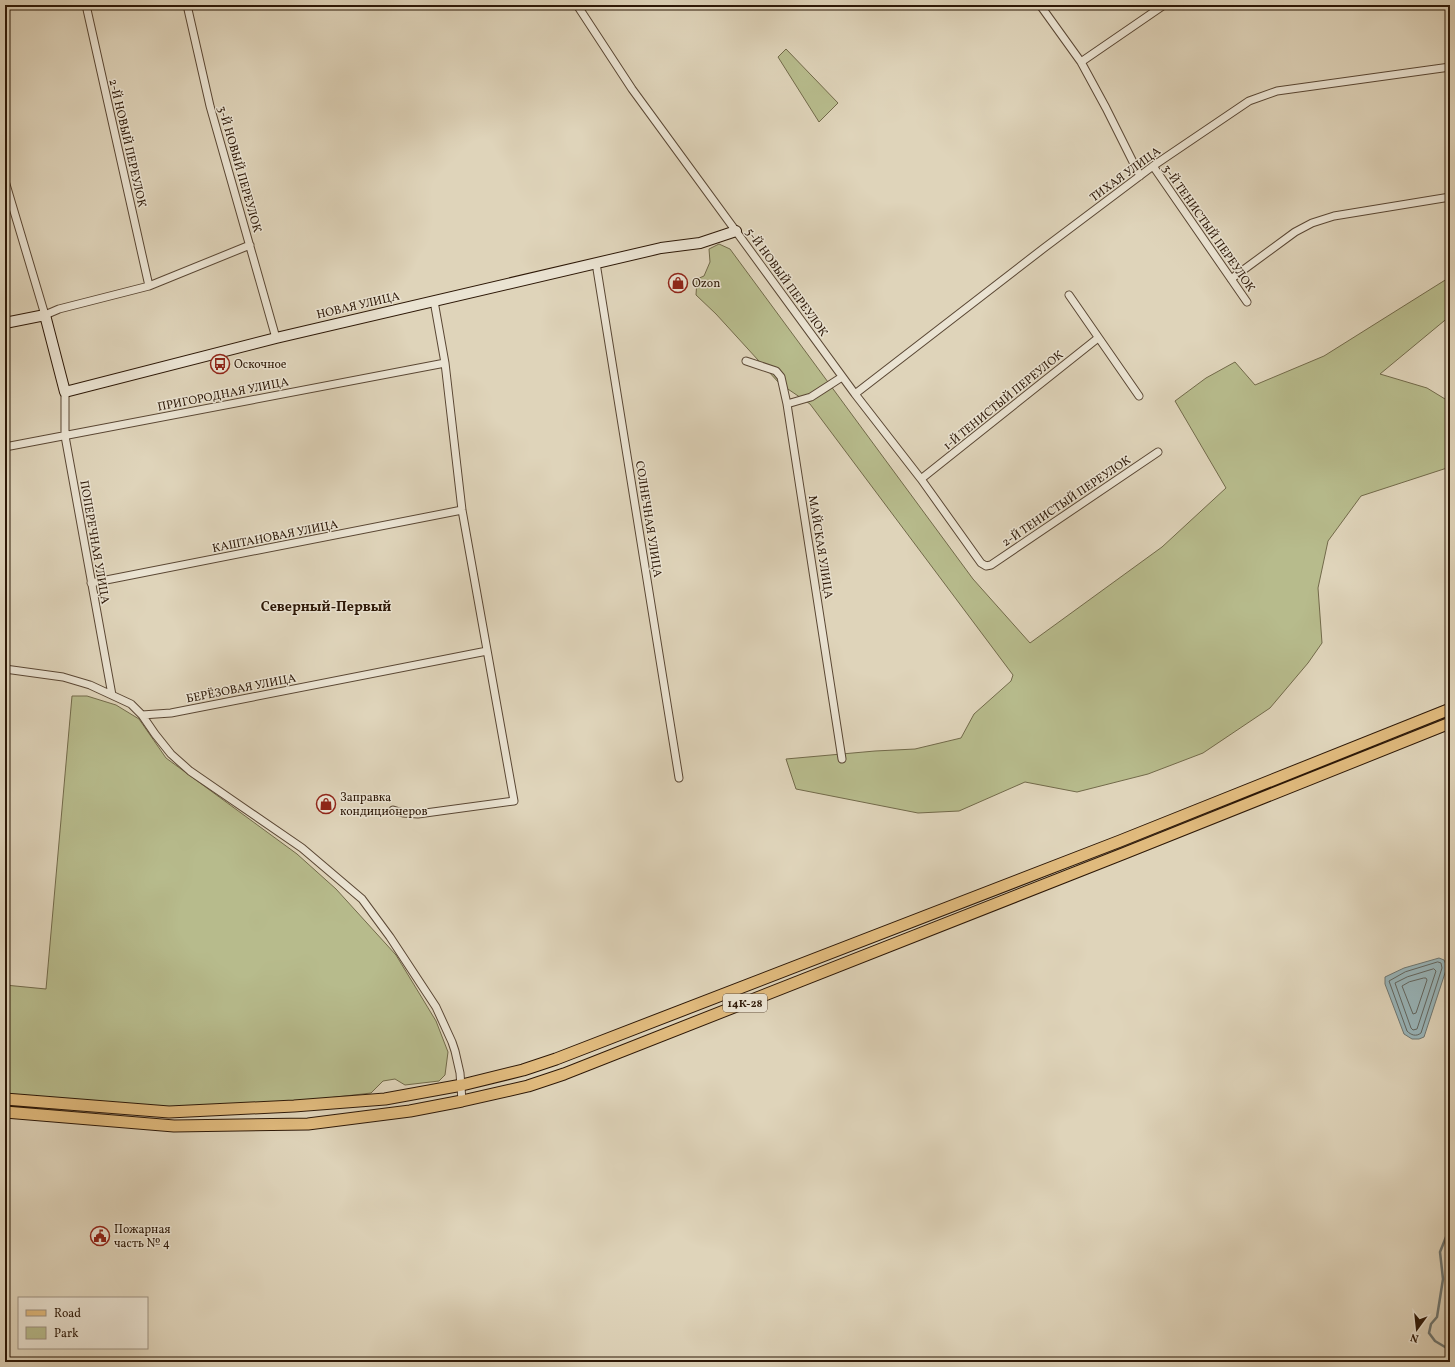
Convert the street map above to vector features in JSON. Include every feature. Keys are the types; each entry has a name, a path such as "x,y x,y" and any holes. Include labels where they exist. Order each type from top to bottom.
{"main road":[{"name":"14К-28","path":"5,1099 168,1112 294,1106 385,1099 462,1085 524,1070 556,1059 1120,841 1450,709"},
{"name":"14К-28","path":"5,1112 174,1126 308,1124 410,1111 528,1086 564,1074 1450,723"}],"street":[{"name":"2-Й НОВЫЙ ПЕРЕУЛОК","path":"86,5 149,286"},
{"name":"3-Й НОВЫЙ ПЕРЕУЛОК","path":"187,5 210,106 276,338"},
{"name":"5-Й НОВЫЙ ПЕРЕУЛОК","path":"576,5 632,89 842,377 921,479 981,563 986,566"},
{"path":"1040,5 1081,62 1140,176"},
{"path":"1081,62 1164,5"},
{"name":"ТИХАЯ УЛИЦА","path":"855,394 1032,257 1153,166 1249,101 1277,91 1450,67"},
{"name":"3-Й ТЕНИСТЫЙ ПЕРЕУЛОК","path":"1153,166 1247,302"},
{"path":"5,181 45,315 65,392"},
{"path":"1231,279 1295,232 1312,223 1334,216 1450,197"},
{"name":"НОВАЯ УЛИЦА","path":"65,392 276,338 661,248 700,243 736,231"},
{"path":"5,323 45,315 59,309 149,286 250,245"},
{"name":"СОЛНЕЧНАЯ УЛИЦА","path":"596,263 679,778"},
{"path":"1069,295 1139,396"},
{"path":"393,810 403,813 418,814 514,801 462,510 445,363 434,302"},
{"name":"1-Й ТЕНИСТЫЙ ПЕРЕУЛОК","path":"921,479 1098,338"},
{"name":"МАЙСКАЯ УЛИЦА","path":"746,360 776,371 781,377 787,404 842,760"},
{"name":"ПРИГОРОДНАЯ УЛИЦА","path":"5,447 445,363"},
{"path":"787,404 810,396 842,377"},
{"name":"ПОПЕРЕЧНАЯ УЛИЦА","path":"65,392 65,436 112,694"},
{"name":"2-Й ТЕНИСТЫЙ ПЕРЕУЛОК","path":"986,566 991,565 1158,452"},
{"name":"КАШТАНОВАЯ УЛИЦА","path":"91,583 462,510"},
{"name":"БЕРЁЗОВАЯ УЛИЦА","path":"142,715 171,713 488,651"},
{"path":"5,669 63,677 90,685 131,704 142,715 155,734 172,754 190,771 302,848 362,899 390,937 436,1007 452,1042 460,1073 462,1101"}],"green space":[{"path":"786,49 838,103 819,122 778,57"},
{"path":"719,244 730,249 973,579 1030,643 1162,547 1226,488 1175,401 1206,378 1235,362 1255,385 1324,356 1450,277 1450,316 1380,374 1427,388 1450,402 1450,467 1361,496 1328,541 1318,588 1322,643 1308,663 1270,708 1203,753 1148,774 1077,792 1025,782 959,811 918,813 796,789 786,759 915,749 961,738 974,714 1011,681 1013,675 810,404 779,383 716,314 696,295 697,279 704,276 710,262 709,249"},
{"path":"72,696 87,696 116,705 139,719 166,758 297,854 336,889 396,955 436,1021 448,1052 445,1075 439,1081 405,1085 395,1079 383,1081 371,1093 293,1102 160,1108 5,1094 5,985 46,989"}],"water":[{"path":"1439,958 1444,960 1447,967 1424,1037 1412,1039 1404,1034 1385,984 1385,977 1404,968"}],"waterway":[{"path":"1450,1227 1440,1252 1443,1279 1437,1317 1431,1324 1429,1333 1435,1341 1450,1350"}],"place":[{"name":"Ozon","path":"678,283"},
{"name":"Оскочное","path":"220,364"},
{"name":"Заправка кондиционеров","path":"326,804"},
{"name":"Пожарная часть № 4","path":"100,1236"}],"district":[{"name":"Северный-Первый","path":"326,606"}]}
